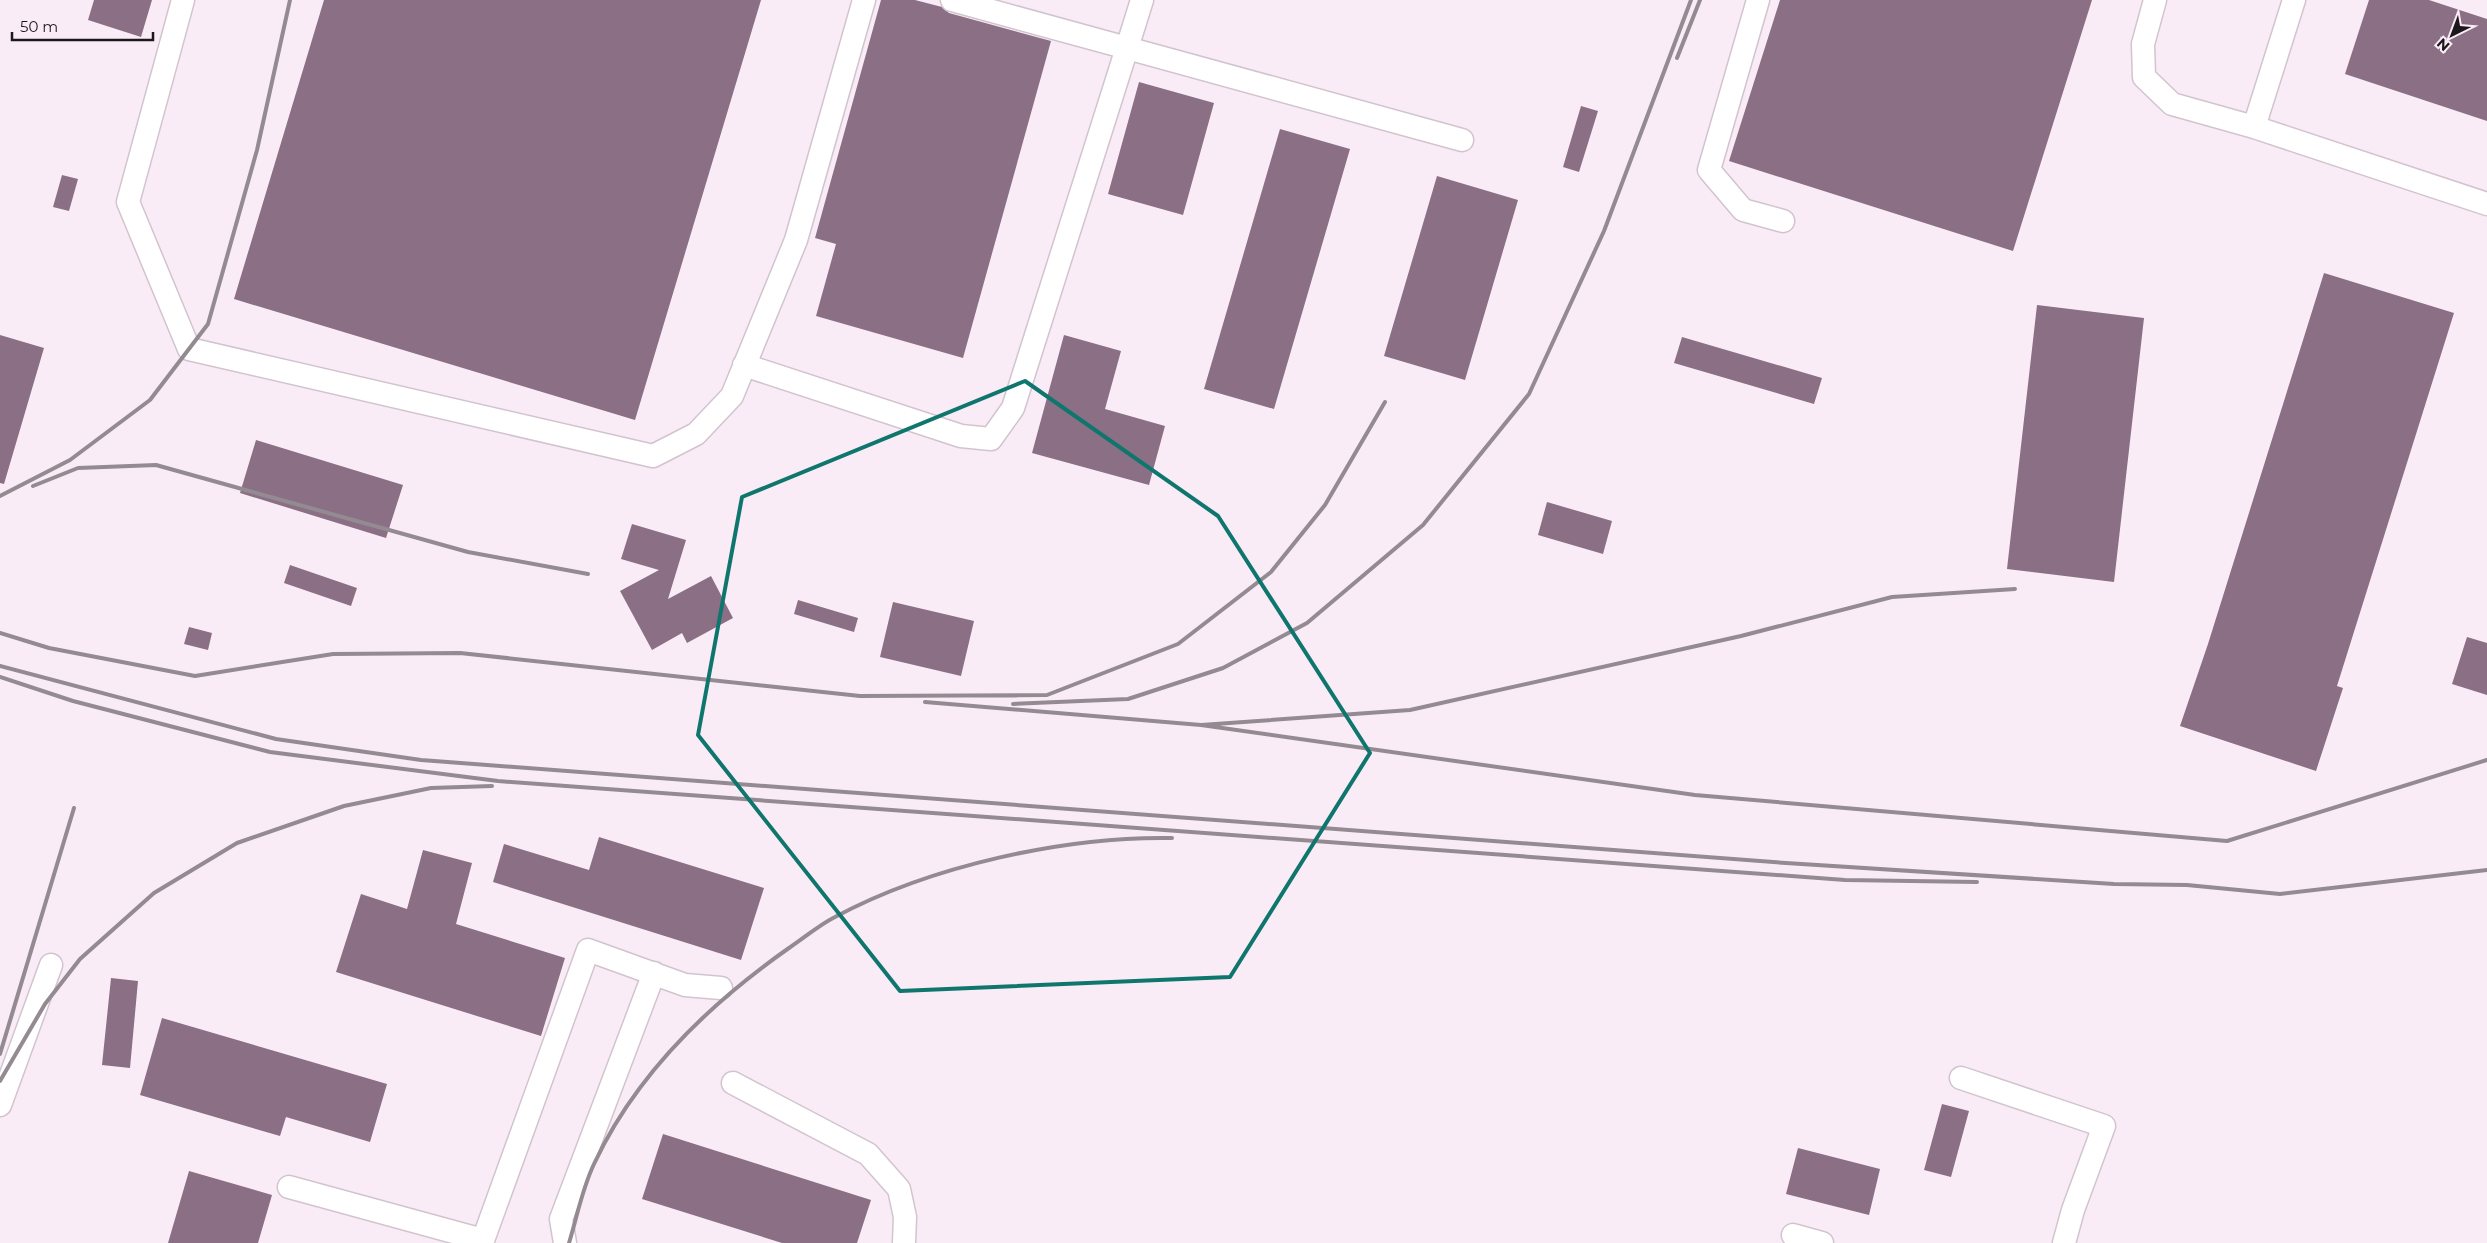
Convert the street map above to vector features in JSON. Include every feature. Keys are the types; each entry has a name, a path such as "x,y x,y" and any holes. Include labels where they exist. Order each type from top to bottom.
{"lane":[{"path":"183,0 128,202 189,350 653,456 696,434 732,396 796,240 864,0"},
{"path":"952,0 1462,140"},
{"path":"744,365 961,436 991,439 1013,408 1142,0"},
{"path":"1758,0 1709,170 1743,210 1783,221"},
{"path":"2155,0 2143,44 2144,78 2172,104 2254,127 2487,204"},
{"path":"2254,127 2294,0"},
{"path":"289,1187 482,1242 588,950 685,985 721,988"},
{"path":"0,1105 51,965"},
{"path":"564,1243 561,1219 654,973"},
{"path":"1960,1078 2104,1126 2073,1210 2064,1243"},
{"path":"733,1083 868,1154 899,1189 905,1217 904,1243"},
{"path":"1793,1235 1822,1243"}],"highlighted area":[{"path":"1025,381 1218,516 1370,753 1230,977 900,991 698,735 742,497"}],"building":[{"path":"94,0 152,0 141,37 88,20"},
{"path":"324,0 761,0 635,420 234,299"},
{"path":"881,0 915,0 942,7 949,13 1051,41 963,358 816,316 836,244 815,238"},
{"path":"1780,0 2092,0 2013,251 1729,161"},
{"path":"2369,0 2429,0 2487,19 2487,121 2345,74"},
{"path":"1139,82 1214,103 1183,215 1108,194"},
{"path":"1581,106 1598,111 1579,172 1563,167"},
{"path":"1280,129 1350,149 1274,409 1204,389"},
{"path":"62,175 78,179 69,211 53,207"},
{"path":"1437,176 1518,200 1465,380 1384,356"},
{"path":"2324,273 2454,313 2337,686 2343,688 2316,771 2180,726 2208,644"},
{"path":"2037,305 2144,318 2114,582 2007,569"},
{"path":"0,335 44,348 4,484 0,483"},
{"path":"1064,335 1121,351 1105,409 1165,426 1149,485 1032,453"},
{"path":"1682,337 1822,378 1814,404 1674,363"},
{"path":"256,440 403,485 386,538 240,493"},
{"path":"1547,502 1612,521 1603,554 1538,535"},
{"path":"632,524 686,540 668,599 711,576 733,618 687,643 682,633 652,650 620,591 659,570 621,559"},
{"path":"290,565 357,588 351,606 284,583"},
{"path":"798,600 858,618 854,632 794,614"},
{"path":"893,602 974,621 961,676 880,657"},
{"path":"189,627 212,633 208,650 184,644"},
{"path":"2467,637 2487,643 2487,695 2452,684"},
{"path":"599,837 764,888 741,960 493,882 504,844 589,870"},
{"path":"423,850 472,863 456,924 565,958 541,1036 336,972 361,894 407,909"},
{"path":"111,978 138,981 130,1068 102,1065"},
{"path":"162,1018 387,1084 370,1142 286,1117 280,1136 140,1095"},
{"path":"1942,1104 1969,1111 1951,1177 1924,1170"},
{"path":"663,1134 871,1200 857,1243 782,1243 642,1199"},
{"path":"1798,1148 1880,1169 1869,1215 1786,1194"},
{"path":"189,1171 272,1195 258,1243 168,1243"}],"railway":[{"path":"0,496 70,460 150,400 208,324 257,150 290,0"},
{"path":"1013,704 1128,699 1223,668 1307,623 1423,525 1529,394 1604,231 1691,0"},
{"path":"1677,58 1700,0"},
{"path":"0,633 49,648 195,676 333,654 460,653 860,696 1047,695 1178,644 1271,572 1325,505 1385,402"},
{"path":"33,486 78,468 156,465 468,552 588,574"},
{"path":"925,702 1201,725 1410,710 1741,636 1892,597 2015,589"},
{"path":"0,666 276,739 421,760 1786,863 2114,884 2187,885 2280,894 2487,870"},
{"path":"0,677 73,701 270,752 498,781 1845,880 1977,882"},
{"path":"1201,725 1695,795 2227,841 2487,760"},
{"path":"0,1081 45,1004 80,959 154,893 237,843 344,806 431,788 492,786"},
{"path":"0,1054 74,808"},
{"path":"569,1243 583,1193 594,1164 611,1131 653,1071 703,1017 759,970 817,928 872,899 955,869 1043,849 1088,842 1172,838"}]}
